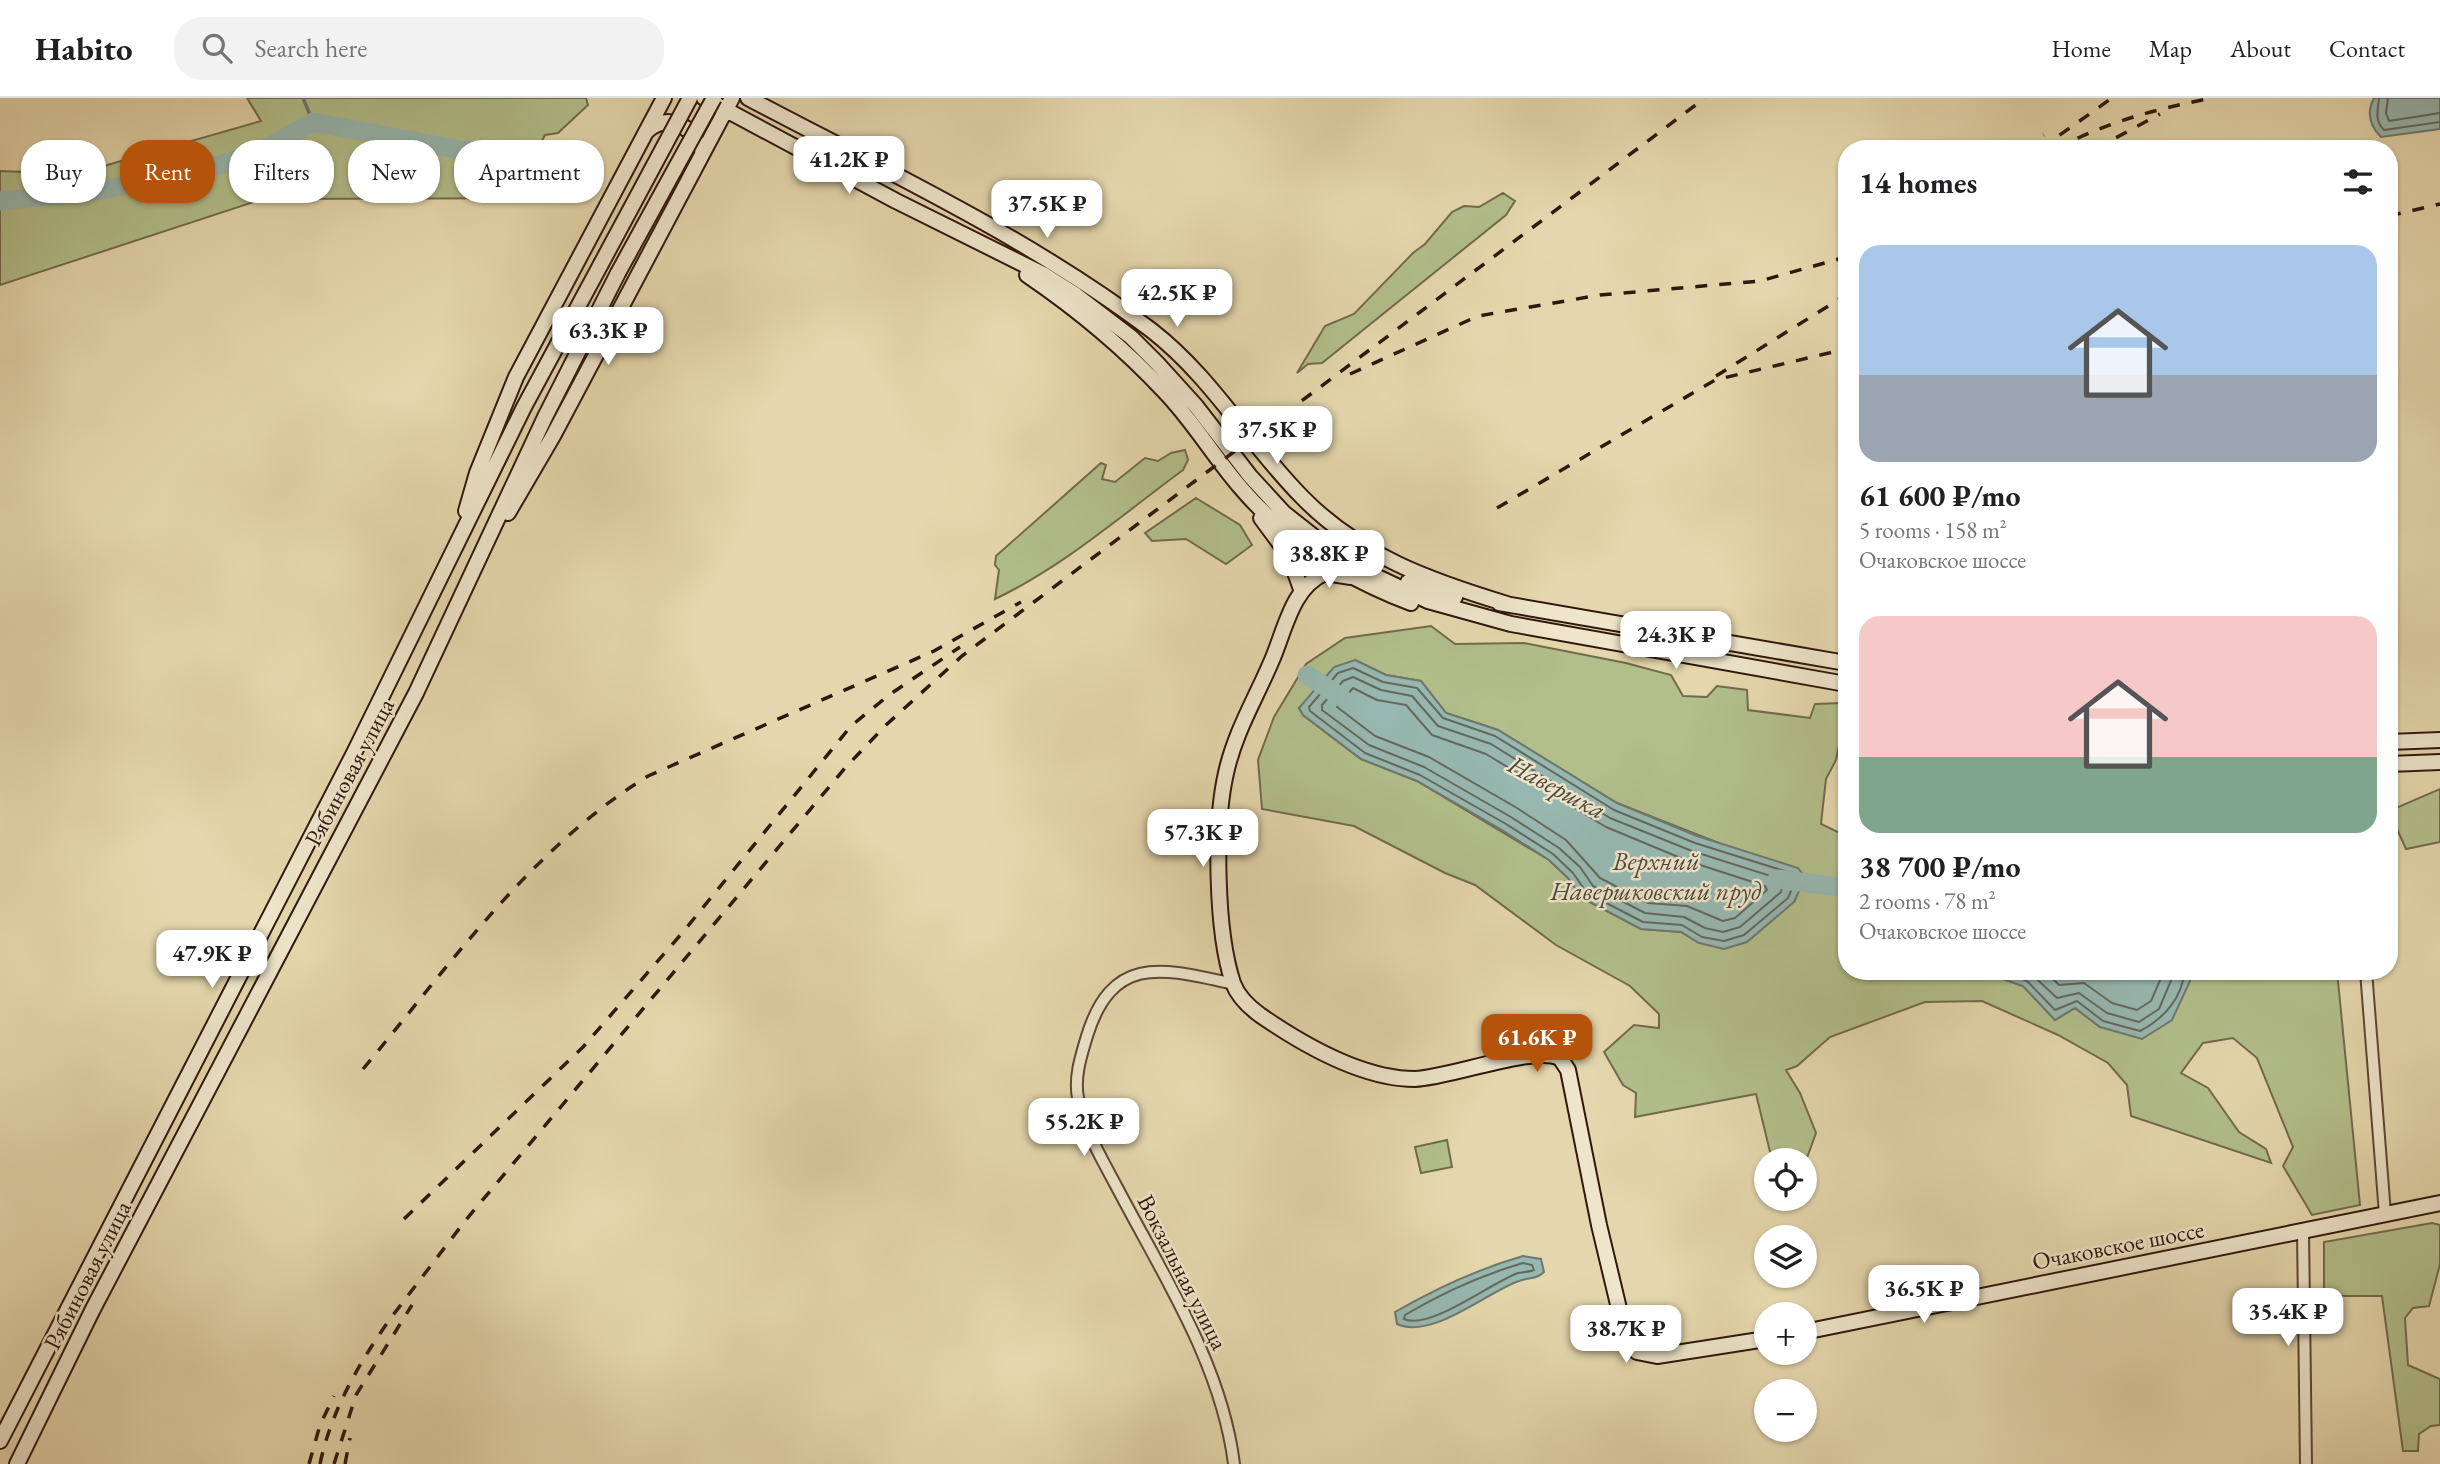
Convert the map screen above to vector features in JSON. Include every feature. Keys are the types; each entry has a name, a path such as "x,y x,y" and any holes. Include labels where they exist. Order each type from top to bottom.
{"main road":[{"path":"453,553 477,473 516,377 664,98"},
{"name":"Рябиновая улица","path":"0,1441 354,753 524,407 690,98"},
{"path":"704,98 729,104 932,218 1026,274 1107,335 1166,393 1224,467 1289,556 1301,589"},
{"name":"Рябиновая улица","path":"17,1464 93,1310 412,701 545,416 618,273 714,98"},
{"path":"748,98 992,229 1084,283 1153,332 1200,374 1286,480 1343,533 1385,559 1418,574 1507,604 1838,662"},
{"path":"483,549 523,490 729,104"},
{"path":"645,133 661,123 680,124 688,129 698,145 696,163"},
{"path":"932,218 1043,274 1122,330 1178,384 1267,495 1327,547 1369,573 1419,597 1511,624"},
{"path":"1224,467 1258,506 1295,541 1351,577"},
{"path":"1754,1341 1657,1356 1637,1352 1627,1342 1599,1225 1568,1070 1560,1059 1553,1055 1536,1056 1425,1077 1394,1077 1348,1062 1295,1037 1250,1007 1234,984 1220,888 1220,825 1226,774 1234,742 1301,589 1325,572 1351,577 1439,612 1483,622 1511,624 1838,683"},
{"path":"2398,742 2440,740"},
{"path":"2398,764 2440,762"},
{"name":"Очаковское шоссе","path":"1817,1329 2440,1203"}],"street":[{"name":"Вокзальная улица","path":"1234,984 1177,972 1156,971 1116,985 1106,993 1093,1018 1076,1081 1077,1097 1092,1139 1212,1376 1230,1434 1234,1464"},
{"path":"2367,980 2385,1214"},
{"path":"2303,1231 2306,1464"}],"green space":[{"path":"247,98 586,98 588,105 558,133 545,135 542,140 454,140 454,198 440,198 440,140 348,140 348,199 334,199 334,140 229,140 229,203 251,203 0,285 0,171 21,172 21,203 106,203 106,165 120,161 120,203 215,203 215,140 195,140 261,121"},
{"path":"1503,193 1515,201 1506,215 1322,363 1308,364 1297,373 1325,326 1354,314 1425,244 1452,212 1464,206 1479,207"},
{"path":"1185,450 1188,460 1183,470 1069,556 995,599 999,570 995,565 996,556 1101,463 1106,465 1102,479 1115,482 1145,458 1158,461 1171,453"},
{"path":"1196,498 1240,525 1252,545 1226,564 1186,539 1152,541 1145,533"},
{"path":"1431,626 1455,644 1524,643 1626,663 1671,675 1683,696 1707,697 1717,686 1747,690 1748,710 1810,718 1815,704 1838,703 1838,750 1826,779 1821,824 1838,832 1838,980 2006,980 2023,986 2055,1020 2075,1008 2100,1027 2190,980 2338,980 2360,1205 2312,1215 2283,1166 2293,1147 2257,1058 2233,1038 2203,1043 2181,1073 2208,1088 2239,1132 2266,1149 2271,1163 2131,1116 2127,1085 2108,1063 2058,1035 1982,1001 1925,1002 1830,1037 1797,1066 1786,1070 1800,1093 1816,1133 1811,1148 1769,1148 1756,1094 1635,1117 1636,1093 1623,1085 1604,1052 1634,1025 1659,1028 1659,1014 1630,986 1556,945 1475,885 1445,873 1354,826 1262,809 1258,760 1274,717 1306,664 1345,638","holes":["1355,660 1386,675 1421,681 1446,713 1498,730 1617,803 1805,877 1794,902 1699,943 1681,932 1641,929 1582,898 1568,878 1549,860 1417,781 1361,759 1303,715 1299,708"]},
{"path":"2440,789 2440,842 2406,849 2398,831 2398,807"},
{"path":"1447,1140 1452,1167 1421,1173 1415,1147"},
{"path":"2432,1223 2440,1225 2440,1264 2429,1306 2413,1308 2405,1318 2408,1365 2440,1379 2440,1425 2431,1426 2419,1434 2418,1451 2403,1451 2382,1296 2324,1296 2324,1242"}],"water":[{"path":"2374,98 2440,98 2440,129 2381,137 2370,119"},
{"name":"Верхний Навершковский пруд","path":"1355,660 1386,675 1421,681 1446,713 1498,730 1617,803 1697,836 1798,868 1805,877 1794,902 1747,942 1724,949 1699,943 1681,932 1641,929 1582,898 1568,878 1549,860 1417,781 1361,759 1303,715 1299,708 1334,667"},
{"path":"2006,980 2190,980 2172,1020 2142,1039 2100,1027 2075,1008 2055,1020 2023,986"},
{"path":"1523,1256 1541,1259 1544,1272 1505,1287 1442,1321 1411,1327 1397,1324 1395,1312 1473,1273"}],"waterway":[{"path":"303,98 313,122"},
{"name":"Навершка","path":"0,201 94,191 178,176 252,156 313,122 454,149"},
{"name":"Навершка","path":"1307,675 1341,697"},
{"name":"Навершка","path":"1777,879 1838,887"}],"railway":[{"path":"320,1464 339,1406 368,1353 390,1319 465,1221 845,768 886,725 962,656 1705,98"},
{"path":"2053,140 2112,98"},
{"path":"2075,140 2132,118 2212,98"},
{"path":"2112,140 2160,114"},
{"path":"2037,140 2044,135"},
{"path":"2398,214 2440,204"},
{"path":"1350,374 1478,316 1600,295 1760,281 1838,259"},
{"path":"1716,376 1838,300"},
{"path":"1497,508 1715,380 1838,351"},
{"path":"363,1069 494,911 529,873 606,805 648,776 934,651 1021,602"},
{"path":"404,1219 583,1047 683,932 851,726 889,695 960,647"},
{"path":"334,1464 356,1395 412,1305"},
{"path":"309,1464 320,1425 334,1396"},
{"path":"345,1464 350,1438"}]}
